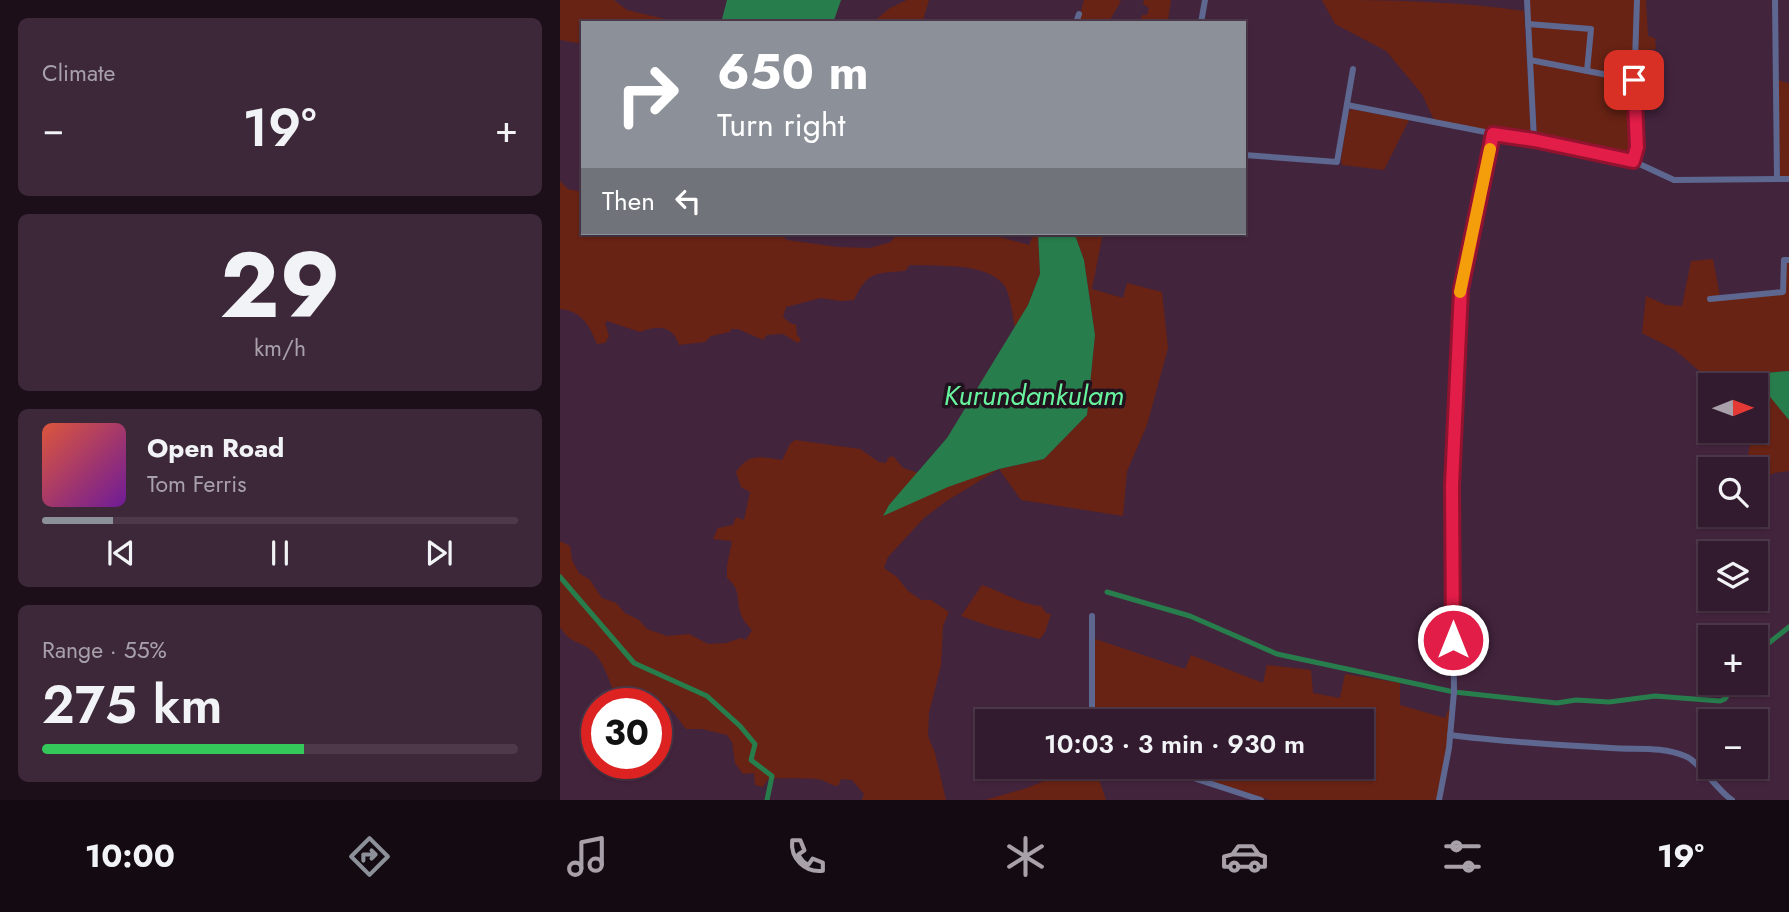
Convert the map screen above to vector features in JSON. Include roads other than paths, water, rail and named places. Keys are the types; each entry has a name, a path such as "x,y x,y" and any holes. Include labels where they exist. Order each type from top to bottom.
{"street":[{"path":"1201,21 1205,0"},
{"path":"1527,0 1534,140"},
{"path":"1633,161 1637,147 1634,80 1637,0"},
{"path":"1775,0 1777,179"},
{"path":"1077,21 1079,14"},
{"path":"1528,24 1591,29 1587,71"},
{"path":"1530,60 1634,80"},
{"path":"1246,155 1337,162 1353,69"},
{"path":"1347,105 1633,161 1674,180 1789,178"},
{"path":"1439,800 1454,692 1452,485 1461,289 1493,134"},
{"path":"1710,299 1783,292 1784,260 1789,260"},
{"path":"1091,709 1092,616"},
{"path":"1450,735 1515,743 1623,749 1655,748 1688,756 1732,800"},
{"path":"1197,779 1261,800"}],"water":[{"path":"727,0 841,0 834,21 722,21"},
{"name":"Kurundankulam","path":"1038,235 1075,235 1084,260 1095,335 1087,415 1044,459 999,469 948,487 883,516 889,505 947,438 1028,305 1040,274"},
{"path":"1789,371 1789,420 1768,395 1768,373 1764,373"}],"waterway":[{"path":"560,577 634,663 707,696 740,726 755,744 751,760 772,776 767,800"},
{"path":"1107,592 1190,616 1277,654 1454,692 1557,703 1576,700 1609,702 1655,696 1720,701 1728,695"},
{"path":"1768,644 1789,627"}]}
